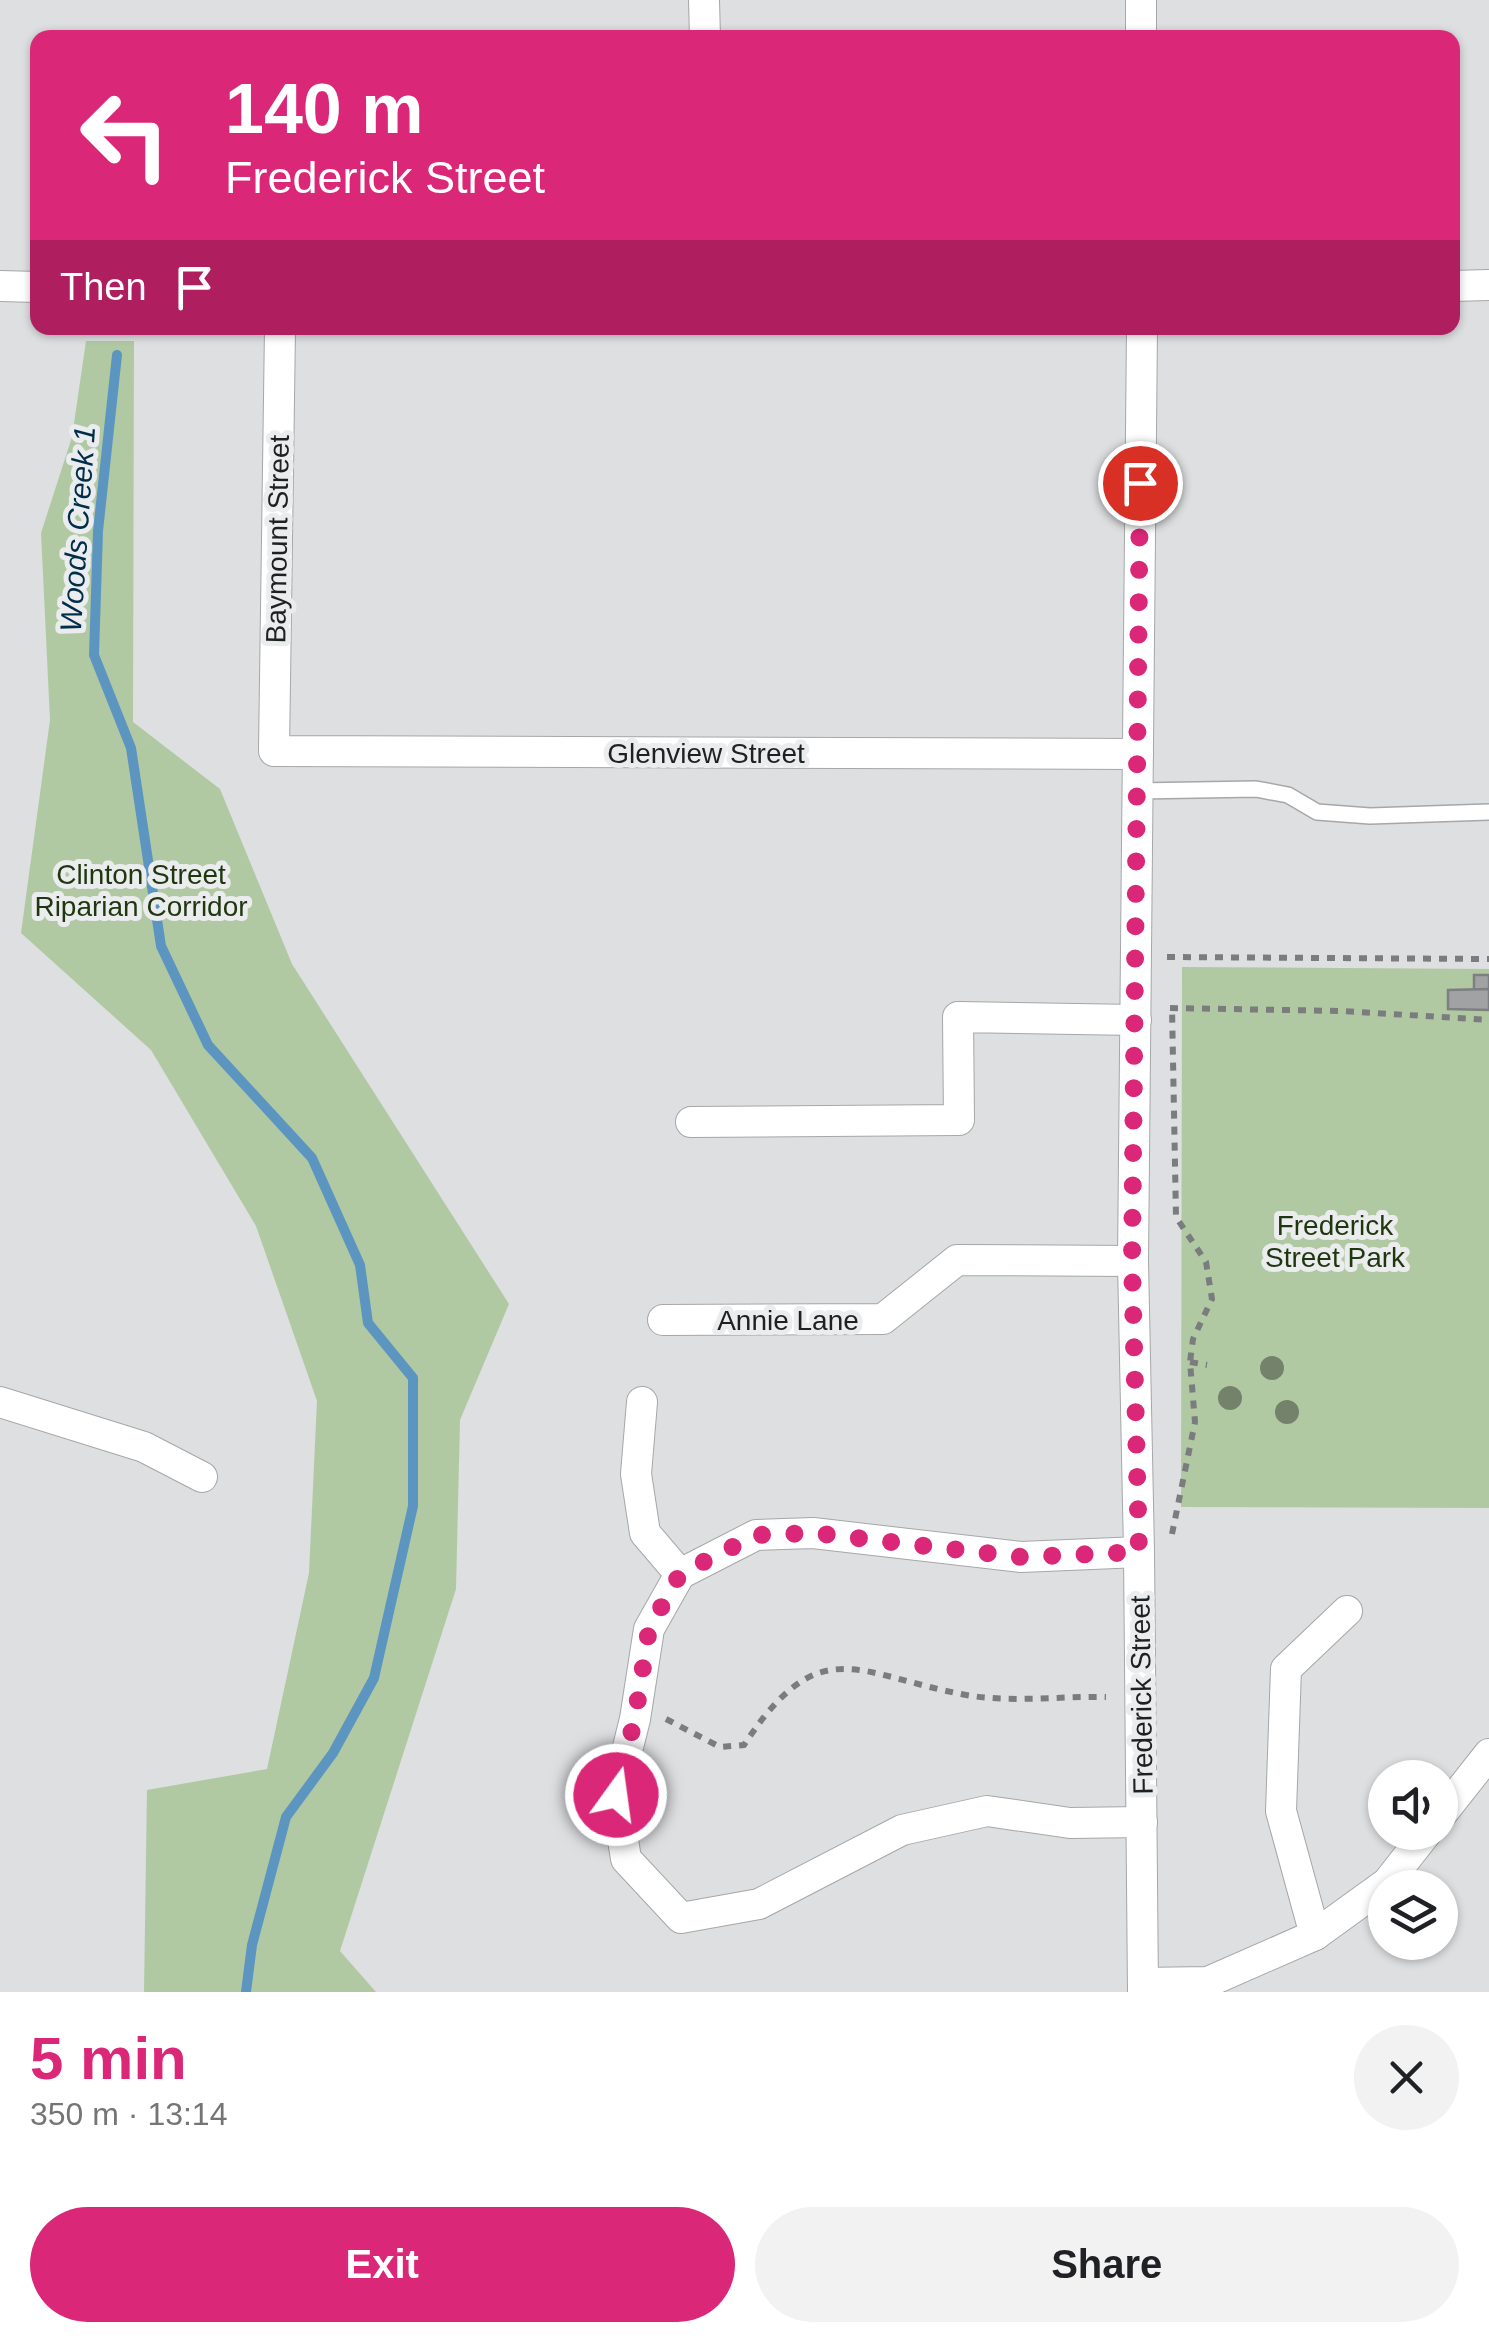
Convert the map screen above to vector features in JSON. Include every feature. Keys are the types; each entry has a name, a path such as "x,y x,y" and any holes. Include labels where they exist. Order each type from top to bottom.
{"street":[{"path":"704,0 705,30"},
{"path":"1141,0 1141,30"},
{"path":"1460,286 1489,285"},
{"path":"0,286 30,286"},
{"name":"Baymount Street","path":"274,751 280,335"},
{"name":"Frederick Street","path":"1142,335 1132,1261 1142,1987 1208,1982 1315,1934 1387,1883 1413,1850"},
{"name":"Glenview Street","path":"274,751 1138,754"},
{"path":"691,1122 959,1120 958,1017 1136,1020"},
{"name":"Annie Lane","path":"663,1320 883,1319 956,1260 1132,1261"},
{"path":"0,1402 144,1447 202,1477"},
{"path":"642,1402 636,1474 645,1533 680,1574"},
{"path":"1139,1552 1021,1557 814,1533 756,1535 680,1574 649,1629 635,1718 616,1795 626,1860 681,1918 759,1904 902,1830 986,1811 1070,1823 1142,1822"},
{"path":"1315,1934 1281,1812 1286,1669 1347,1612"},
{"path":"1458,1793 1489,1754"}],"lane":[{"path":"1137,791 1256,789 1288,795 1317,812 1370,816 1489,812"}],"path":[{"path":"1136,958 1489,959"},
{"path":"1136,1020 1172,1008 1343,1011 1489,1020"},
{"path":"1139,1552 1171,1540 1195,1422 1190,1362 1193,1340 1212,1299 1206,1262 1176,1218 1172,1008"},
{"path":"1190,1362 1206,1365"},
{"path":"635,1718 669,1719 720,1747 744,1745 781,1697 807,1678 838,1666 1002,1700 1106,1697"}],"green space":[{"name":"Clinton Street Riparian Corridor","path":"86,341 134,341 133,722 220,789 292,964 509,1304 460,1420 456,1589 340,1951 376,1992 144,1992 147,1790 267,1769 309,1573 317,1401 256,1226 151,1050 21,933 50,720 41,533 72,437"},
{"name":"Frederick Street Park","path":"1182,967 1489,969 1489,1508 1181,1507"}],"building":[{"path":"1474,975 1489,975 1489,989 1474,990"},
{"path":"1489,989 1489,1010 1448,1009 1448,990"}],"waterway":[{"name":"Woods Creek 1","path":"117,355 98,531 94,655 131,748 161,946 208,1045 312,1158 360,1265 368,1323 413,1378 413,1506 374,1678 333,1753 286,1817 252,1945 246,1992"}],"route":[{"path":"616,1795 635,1718 649,1629 680,1574 756,1535 814,1533 1021,1557 1139,1552 1132,1261 1140,483"}]}
